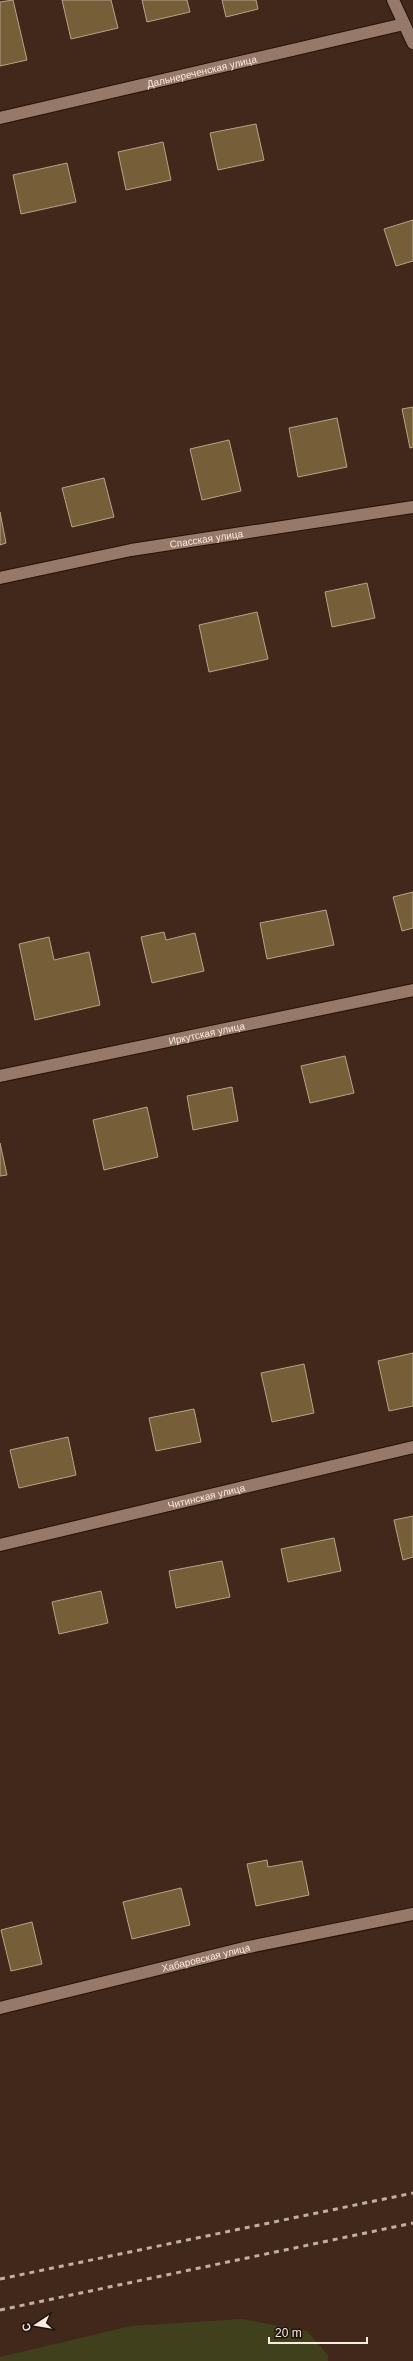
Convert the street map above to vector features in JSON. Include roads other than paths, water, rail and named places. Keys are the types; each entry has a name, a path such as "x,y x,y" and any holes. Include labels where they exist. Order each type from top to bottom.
{"street":[{"path":"393,0 413,43"},
{"name":"Дальнереченская улица","path":"0,118 404,24"},
{"name":"Спасская улица","path":"0,578 131,550 413,507"},
{"name":"Иркутская улица","path":"0,1076 413,990"},
{"name":"Читинская улица","path":"0,1545 413,1447"},
{"name":"Хабаровская улица","path":"0,2008 244,1948 413,1914"}],"railway":[{"path":"0,2279 413,2193"},
{"path":"0,2310 413,2223"}]}
